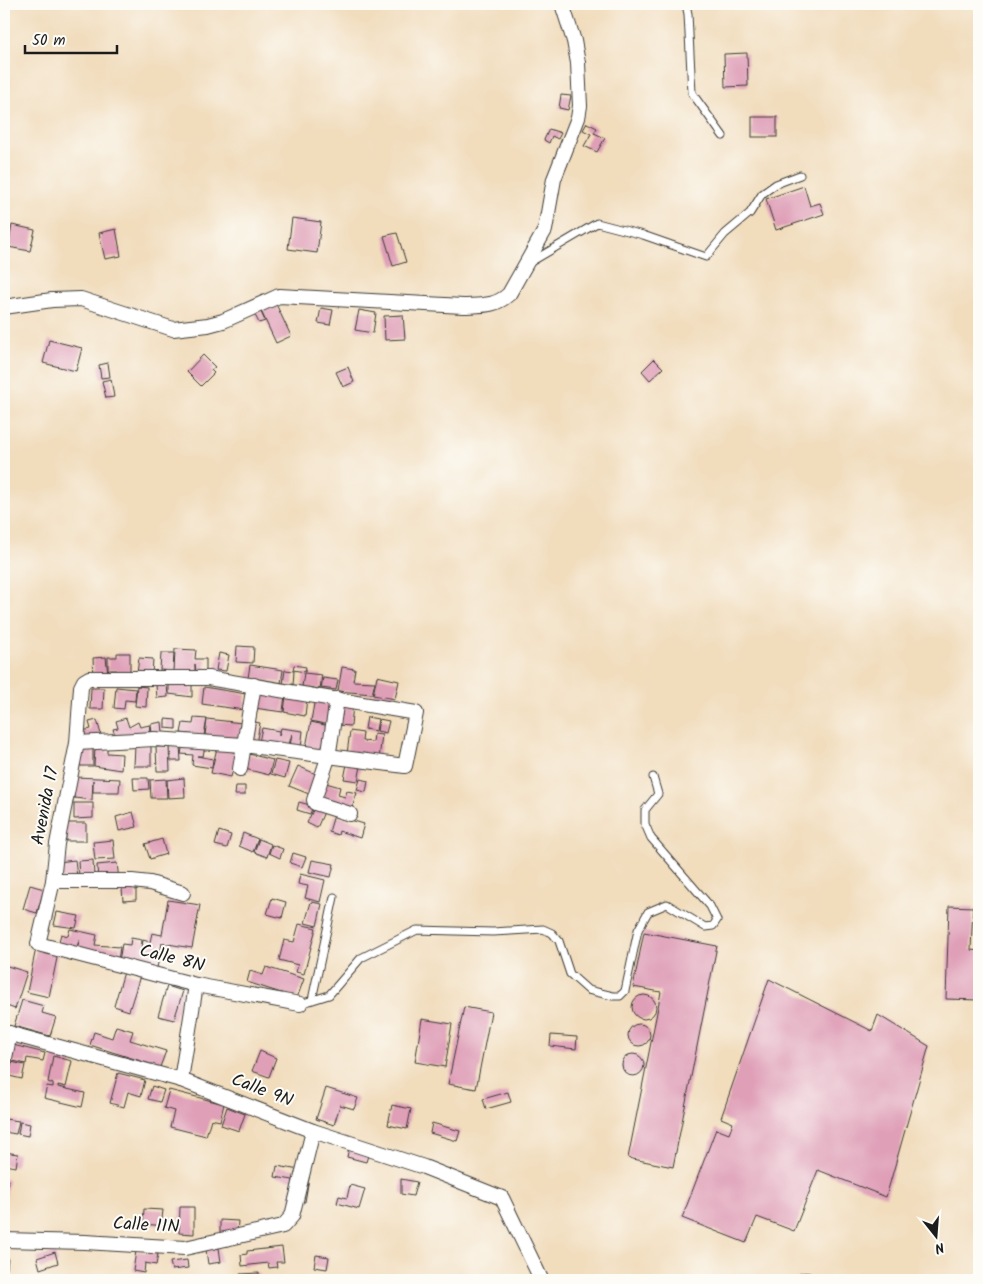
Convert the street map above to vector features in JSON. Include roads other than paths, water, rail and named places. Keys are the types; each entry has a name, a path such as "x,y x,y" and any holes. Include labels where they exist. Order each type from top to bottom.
{"street":[{"path":"4,307 52,300 81,299 173,329 208,326 279,296 395,303 494,304 508,294 544,230 554,179 580,106 578,62 574,41 562,4"},
{"name":"Avenida 17","path":"38,944 53,881 57,844 77,743 81,687 84,681 90,678 208,678 254,685"},
{"path":"77,743 154,739 243,745 328,758 405,766 416,713 254,685 243,745 240,769"},
{"path":"337,700 328,758 314,800 315,803 350,814"},
{"path":"53,881 141,882 183,893"},
{"name":"Calle 8N","path":"38,944 196,986 306,1002"},
{"path":"181,1080 196,986"},
{"path":"4,1063 7,1033"},
{"name":"Calle 9N","path":"7,1033 181,1080 313,1131 424,1167 502,1198 542,1280"},
{"name":"Calle 11N","path":"4,1240 85,1242 185,1248 283,1226 292,1216 313,1131"}],"lane":[{"path":"686,4 692,93 723,136"},
{"path":"524,266 597,223 643,235 706,257 725,234 750,213 762,194 776,184 800,175"},
{"path":"306,1002 329,995 361,958 417,930 492,932 542,929 552,933 560,941 570,974 588,990 620,996 625,991 638,930 648,912 667,904 705,927 713,926 717,920 710,906 651,838 645,824 645,810 658,794 653,776"},
{"path":"306,1002 334,897"}]}
